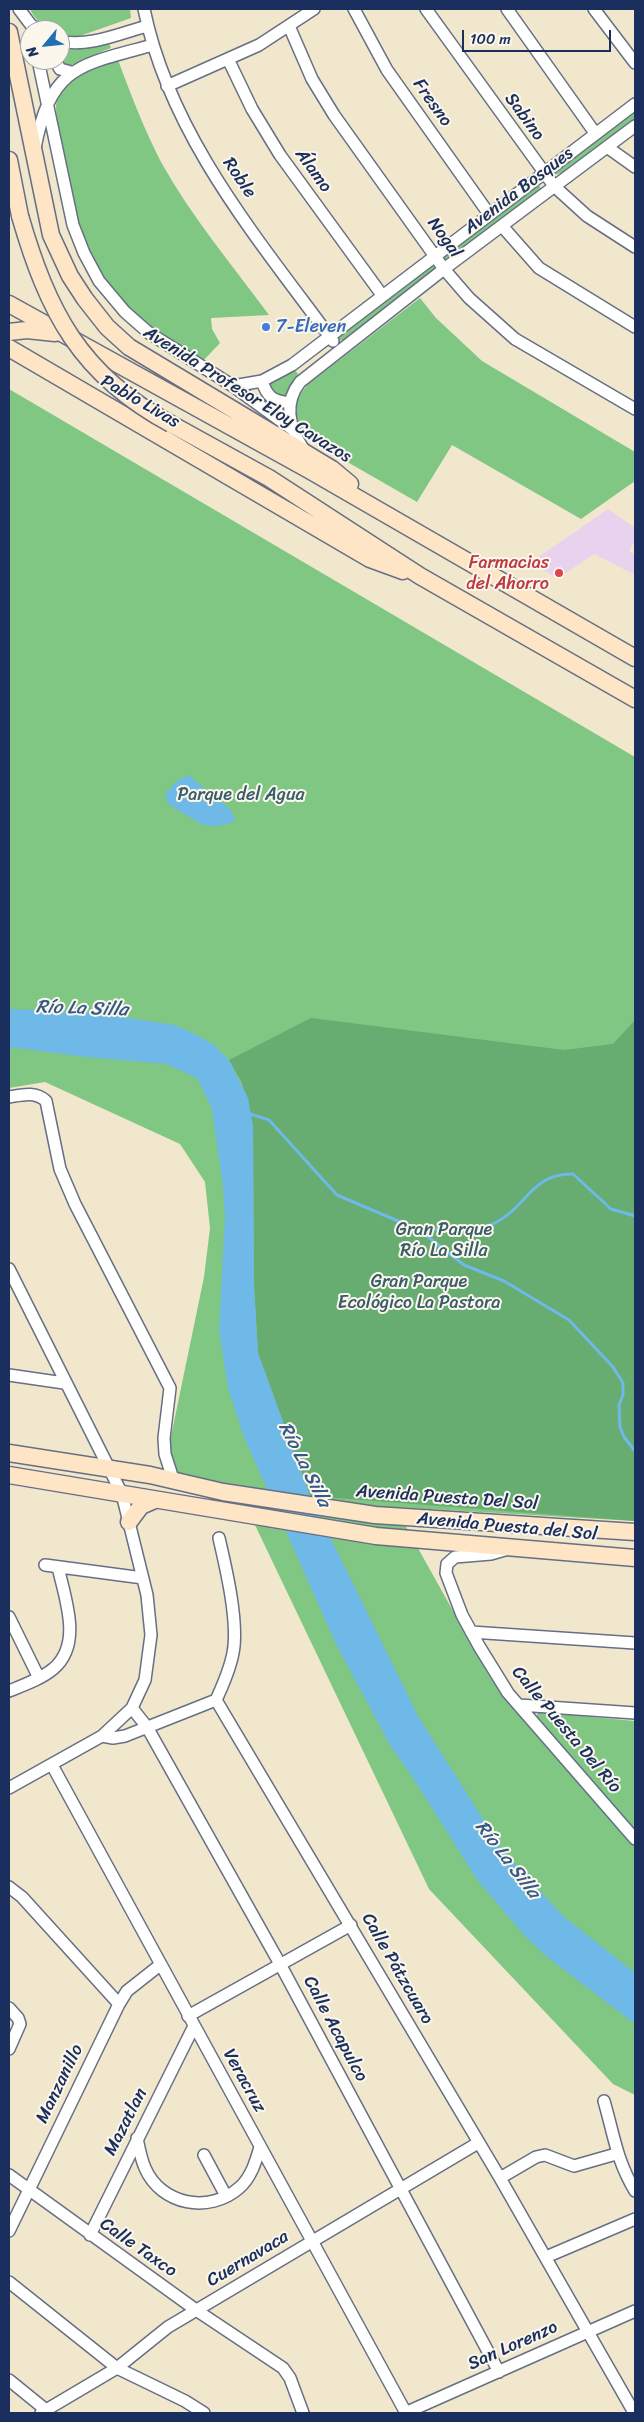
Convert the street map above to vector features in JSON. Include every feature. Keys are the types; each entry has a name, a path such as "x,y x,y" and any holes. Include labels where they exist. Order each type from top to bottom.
{"main road":[{"name":"Avenida Profesor Eloy Cavazos","path":"9,32 51,235 70,276 85,300 108,327 129,347 158,366 348,482 364,501 631,652"},
{"path":"9,160 20,216 42,287 66,331 78,347 116,388 150,412 269,478 420,576 635,699"},
{"path":"9,304 364,501"},
{"path":"9,332 27,330 59,333"},
{"name":"Pablo Livas","path":"9,348 370,560 420,576"},
{"name":"Avenida Puesta Del Sol","path":"9,1453 173,1479 223,1492 375,1515 403,1515 635,1532"},
{"path":"9,1475 155,1500"},
{"path":"129,1522 141,1506 155,1500"},
{"name":"Avenida Puesta del Sol","path":"155,1500 376,1536 635,1558"}],"street":[{"path":"18,9 27,20"},
{"name":"Roble","path":"144,9 147,26 167,86 183,122 225,191 339,349"},
{"path":"167,86 258,45 314,9"},
{"name":"Fresno","path":"354,9 387,70 489,214"},
{"name":"Sabino","path":"426,9 543,174 588,216 635,247"},
{"path":"507,9 595,133"},
{"path":"594,9 635,63"},
{"path":"70,41 97,39 147,26"},
{"name":"Nogal","path":"289,26 312,79 334,115 444,269 469,298 515,339 635,409"},
{"path":"34,155 39,127 48,103 53,92 71,72 90,62 153,45"},
{"name":"Álamo","path":"228,59 252,109 280,155 382,295"},
{"path":"40,70 74,225 84,253 99,281 125,312 149,333 233,386 292,429 308,456"},
{"path":"66,70 71,72"},
{"name":"Avenida Bosques","path":"233,386 262,381 283,371 635,104"},
{"name":"Avenida Bosques","path":"290,403 294,389 300,382 339,349 635,126"},
{"path":"607,148 635,167"},
{"path":"502,226 539,268 635,327"},
{"path":"262,381 272,399 290,403 292,429"},
{"path":"9,1097 33,1094 41,1096 49,1107 52,1135 64,1178 170,1388 164,1438 165,1454 173,1479"},
{"path":"9,1270 64,1383 122,1494 143,1578 150,1613 151,1635 145,1680 132,1708 102,1736 9,1788"},
{"path":"9,1375 64,1383"},
{"path":"102,1736 119,1738 216,1700 224,1684 233,1651 232,1612 227,1573 219,1538"},
{"name":"Calle Puesta Del Río","path":"512,1548 491,1554 455,1557 447,1564 446,1573 452,1588 471,1632 488,1662 519,1705 635,1839"},
{"path":"45,1565 143,1578"},
{"path":"9,1691 53,1670 63,1659 70,1642 69,1622 58,1567"},
{"path":"9,1617 39,1678"},
{"path":"471,1632 635,1643"},
{"name":"Calle Pátzcuaro","path":"216,1700 500,2178 546,2257 630,2410"},
{"path":"519,1705 635,1713"},
{"name":"Calle Acapulco","path":"132,1708 147,1727 280,1964 499,2372"},
{"name":"Veracruz","path":"52,1765 406,2413"},
{"path":"9,1888 22,1897 118,2004"},
{"path":"191,2021 280,1964 351,1925"},
{"name":"Manzanillo","path":"9,2231 118,2004 127,1991 160,1965"},
{"path":"9,2008 18,2018 20,2024 9,2049"},
{"name":"Mazatlan","path":"90,2235 191,2021"},
{"path":"604,2100 612,2129 616,2154 635,2191"},
{"path":"137,2138 144,2168 163,2192 178,2200 198,2204 226,2196 240,2188 249,2176 260,2147"},
{"name":"Cuernavaca","path":"44,2412 116,2368 154,2337 196,2310 478,2143"},
{"path":"500,2178 536,2157 545,2156 574,2166 616,2154"},
{"path":"204,2155 226,2196"},
{"name":"Calle Taxco","path":"9,2175 196,2310 283,2368 290,2378 303,2413"},
{"path":"546,2257 635,2218"},
{"path":"9,2282 116,2368 185,2400 204,2413"},
{"name":"San Lorenzo","path":"406,2413 635,2311"},
{"path":"9,2380 44,2412"}],"shaded area":[{"path":"608,509 635,528 635,540 629,551 635,555 635,575 594,554 558,578 530,563"}],"green space":[{"path":"30,9 130,9 131,18 77,37 70,37 70,20 38,20"},
{"path":"108,41 111,48 70,65 70,50 80,49"},
{"path":"118,60 161,162 185,202 269,315 211,318 212,329 220,343 203,361 158,333 119,298 105,280 87,247 77,217 61,149 56,111 57,99 61,90 74,77 91,68"},
{"path":"635,110 635,121 565,172 554,175 555,171"},
{"path":"535,184 539,185 542,190 447,260 444,259 442,255"},
{"path":"434,263 437,266 435,271 343,340 338,340 337,335"},
{"path":"420,298 436,318 482,361 635,452 635,481 581,519 452,445 417,502 304,437 295,416 295,410 298,398 307,385"},
{"path":"294,368 299,376 282,400 273,397 269,383 285,376"},
{"path":"9,389 635,757 635,1521 395,1507 491,1679 635,1840 635,2095 613,2084 429,1889 255,1525 242,1486 178,1475 169,1446 204,1277 210,1228 205,1182 180,1144 45,1082 9,1088"},
{"name":"Gran Parque Río La Silla","path":"311,1018 564,1050 613,1044 635,1020 635,1521 310,1496 258,1353 254,1285 253,1126 242,1083 229,1060"},
{"path":"538,1712 635,1721 635,1832 536,1718"}],"water":[{"path":"188,775 231,810 235,821 224,825 207,825 193,820 169,805 165,794 177,781"},
{"name":"Río La Silla","path":"9,1009 89,1012 174,1025 214,1045 229,1060 248,1098 253,1126 254,1285 258,1353 310,1496 418,1716 501,1848 563,1916 635,1973 635,2024 547,1957 524,1935 478,1881 390,1745 336,1644 244,1437 228,1388 219,1329 225,1217 223,1187 212,1109 197,1078 166,1064 86,1057 9,1047"}],"waterway":[{"path":"247,1113 269,1120 337,1195 419,1230 464,1265 504,1281 569,1320 613,1367 623,1383 623,1395 619,1405 620,1427 624,1437 635,1451"},
{"path":"419,1230 469,1228 493,1224 514,1210 538,1185 547,1179 559,1175 573,1174 611,1209 635,1216"}],"place":[{"name":"7-Eleven","path":"266,327"},
{"name":"Farmacias del Ahorro","path":"559,573"}],"park label":[{"name":"Parque del Agua","path":"241,795"},
{"name":"Gran Parque Ecológico La Pastora","path":"419,1292"}]}
